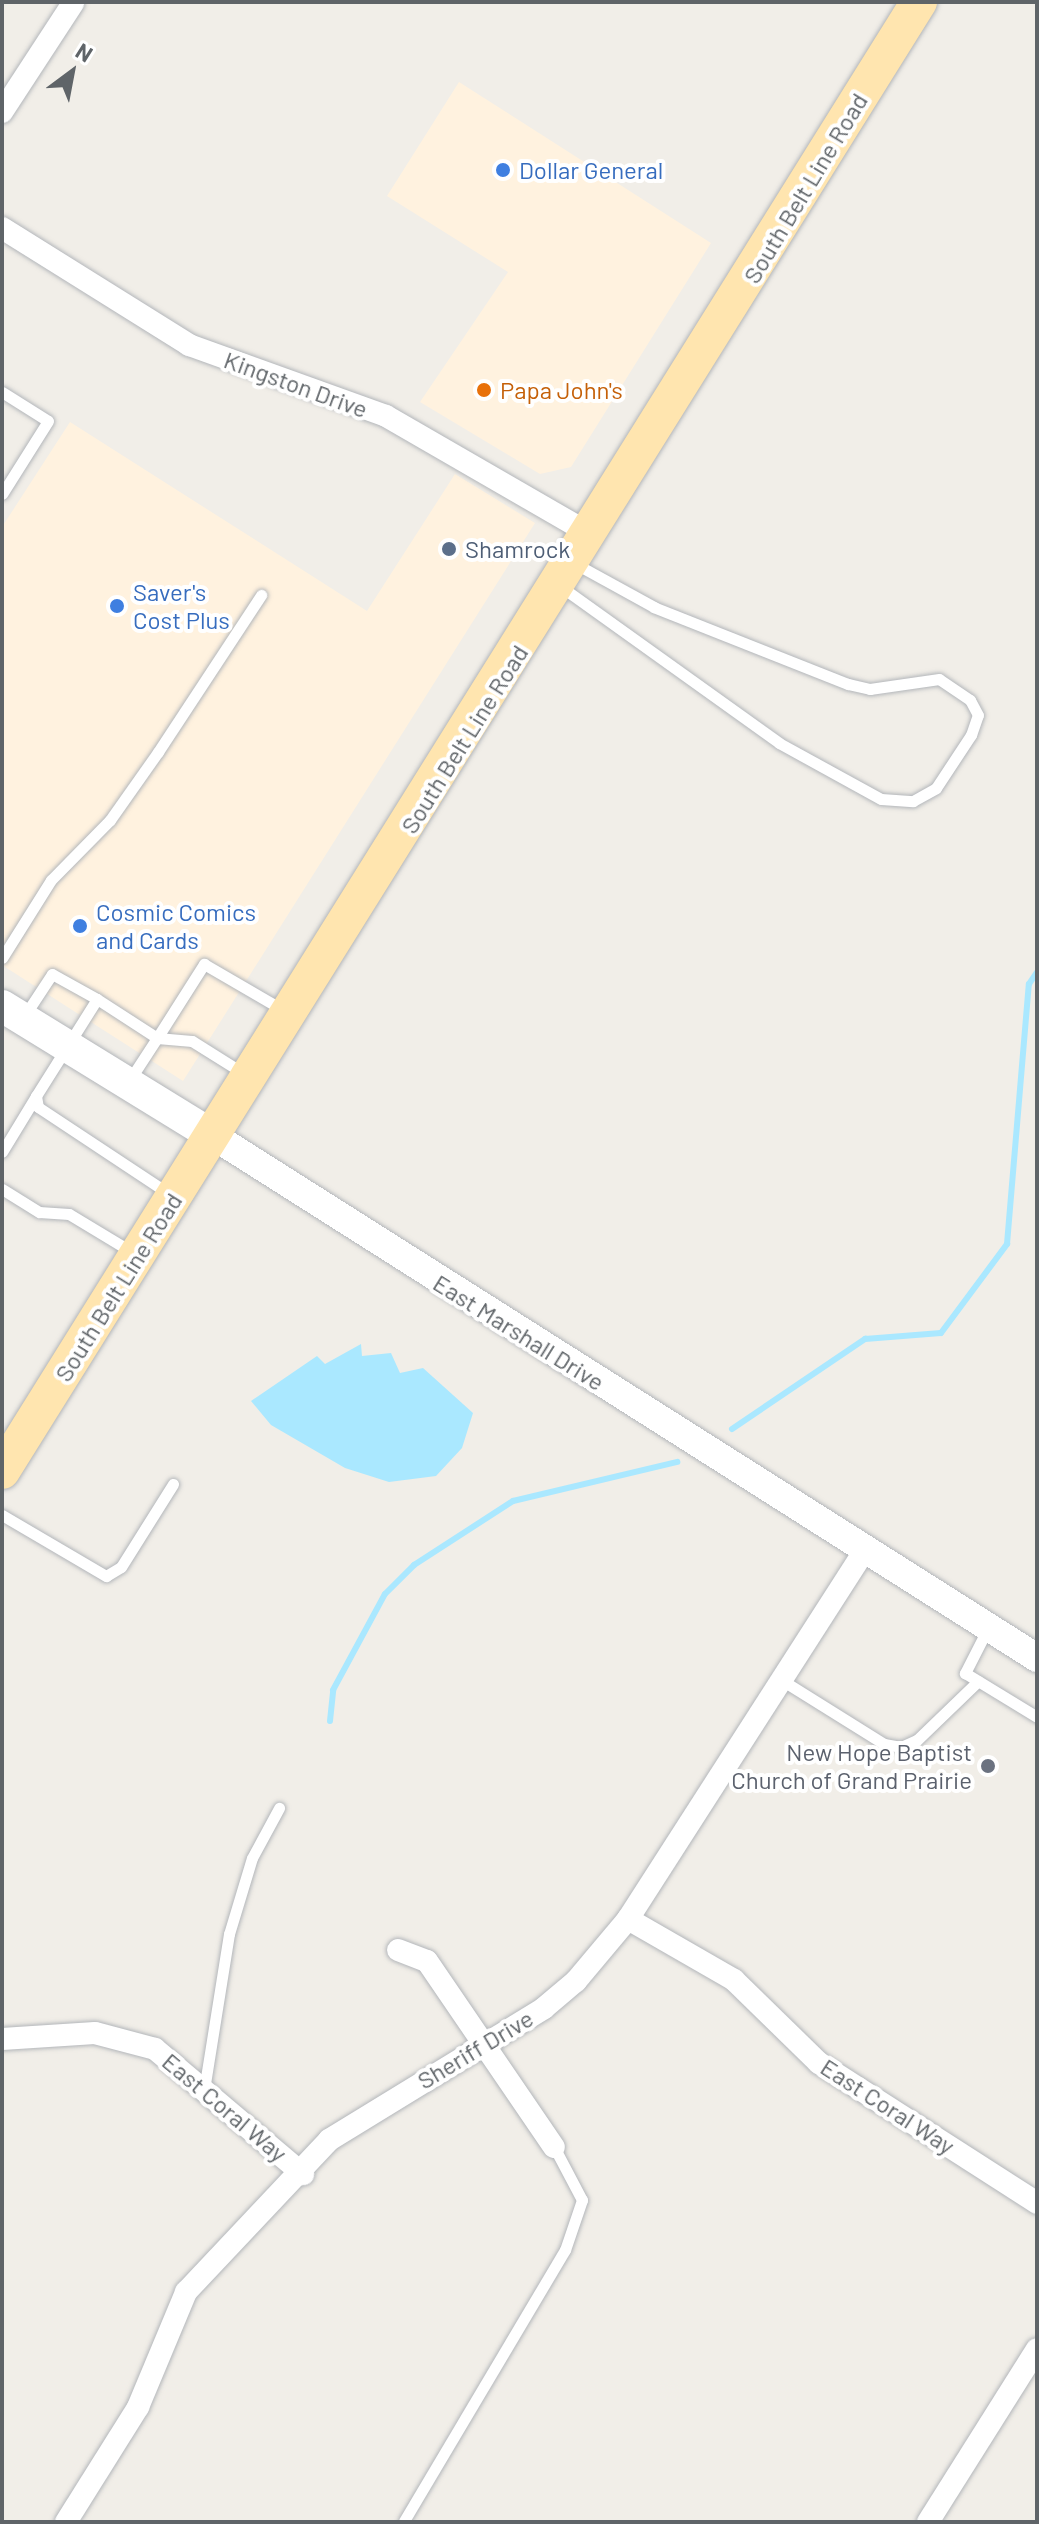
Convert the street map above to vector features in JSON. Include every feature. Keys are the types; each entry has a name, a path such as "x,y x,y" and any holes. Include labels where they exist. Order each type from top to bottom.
{"main road":[{"name":"South Belt Line Road","path":"2,1471 575,561 919,2"},
{"name":"East Marshall Drive","path":"12,1012 212,1135"}],"street":[{"path":"2,112 73,3"},
{"name":"Kingston Drive","path":"2,228 189,345 386,416 575,561"},
{"name":"East Marshall Drive","path":"212,1135 1037,1658"},
{"name":"Sheriff Drive","path":"66,2522 138,2407 186,2292 303,2174 329,2140 484,2041 544,2008 628,1919 779,1679 865,1550"},
{"name":"East Coral Way","path":"628,1919 734,1980 819,2063 1037,2203"},
{"path":"398,1950 427,1961 554,2147"},
{"name":"East Coral Way","path":"2,2039 113,2035 155,2049 303,2174"},
{"path":"928,2522 1037,2349"}],"lane":[{"path":"2,392 48,421 2,494"},
{"path":"575,561 667,613 848,684 870,689 939,679 970,700 978,715 971,735 936,788 913,801 881,799 779,743 575,561"},
{"path":"2,958 51,880 110,820 261,595"},
{"path":"128,1084 204,964 291,1014"},
{"path":"12,1012 52,974 157,1038 192,1041 249,1077"},
{"path":"2,1152 97,999"},
{"path":"36,1096 38,1107 174,1197"},
{"path":"2,1189 39,1212 69,1214 138,1256"},
{"path":"2,1515 106,1576 121,1567 173,1484"},
{"path":"988,1627 965,1673 1037,1717"},
{"path":"779,1679 884,1744 901,1747 917,1740 978,1681"},
{"path":"204,2090 229,1934 252,1858 279,1808"},
{"path":"404,2521 565,2250 582,2200 554,2147"}],"shaded area":[{"path":"459,82 711,243 571,467 540,474 420,402 508,272 387,196"},
{"path":"70,422 367,611 455,474 535,523 183,1081 2,965 2,527"}],"water":[{"path":"361,1344 362,1356 391,1353 400,1373 423,1368 473,1413 462,1448 436,1476 389,1482 345,1468 271,1425 251,1401 317,1356 325,1364"}],"waterway":[{"path":"732,1429 865,1339 941,1333 1007,1244 1029,984 1037,972"},
{"path":"330,1721 333,1690 385,1594 414,1565 513,1501 677,1462"}],"place":[{"name":"Dollar General","path":"503,170"},
{"name":"Papa John's","path":"484,390"},
{"name":"Shamrock","path":"449,549"},
{"name":"Saver's Cost Plus","path":"117,606"},
{"name":"Cosmic Comics and Cards","path":"80,926"},
{"name":"New Hope Baptist Church of Grand Prairie","path":"988,1766"}]}
